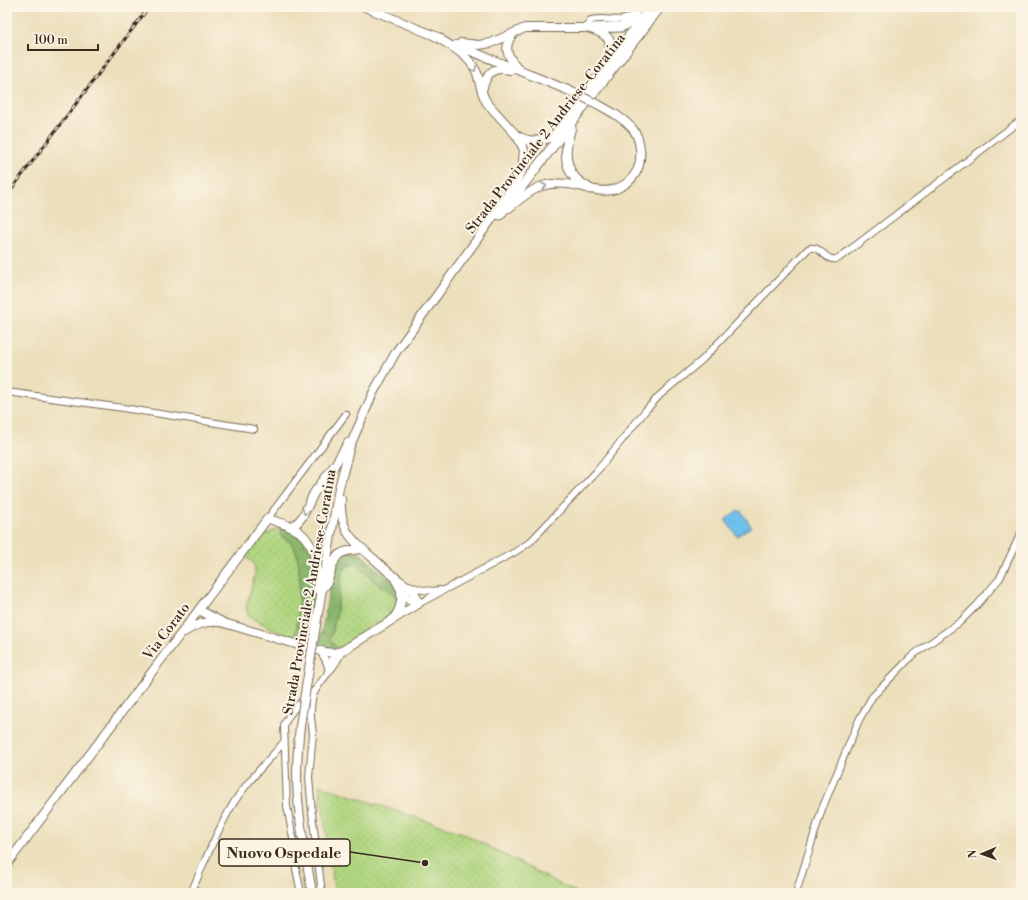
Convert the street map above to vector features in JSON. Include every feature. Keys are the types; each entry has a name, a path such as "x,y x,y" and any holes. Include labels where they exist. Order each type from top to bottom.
{"highway":[{"name":"Strada Provinciale 2 Andriese-Coratina","path":"498,214 554,136 651,7"},
{"name":"Strada Provinciale 2 Andriese-Coratina","path":"498,214 572,123 660,7"},
{"path":"589,28 621,27 644,16"},
{"path":"589,28 601,31 607,36 611,49 608,64"},
{"path":"572,123 565,154 568,168 575,178 590,189"},
{"path":"517,136 532,142 554,136"}],"main road":[{"path":"365,7 597,104 621,118 633,130 639,144 640,162 635,175 626,183 614,189 603,191 570,184 557,183 541,186 528,191 498,214"},
{"path":"435,36 467,44 478,45 503,39 516,31 525,28 589,28"},
{"path":"516,31 509,39 507,54 522,72"},
{"path":"435,36 460,52 469,60 476,72 487,103 517,136 524,150 522,171 498,214"},
{"path":"482,91 486,77 493,70 502,68 522,72"},
{"name":"Strada Provinciale 2 Andriese-Coratina","path":"312,893 299,810 297,753 320,600 342,474 350,446 361,419 373,393 396,352 450,276 498,214"},
{"path":"290,526 297,524 303,516 314,493 334,466 361,419"},
{"path":"342,474 340,507 350,537 394,577 406,584 418,598 418,604"},
{"path":"268,518 276,523 290,526 308,539 315,557 318,582 318,615"},
{"name":"Via Corato","path":"7,864 268,518"},
{"path":"320,600 338,555 346,550 363,549"},
{"path":"391,621 402,603 401,592 394,577"},
{"path":"401,592 418,604"},
{"path":"198,610 224,623 320,651 338,652 418,604"},
{"path":"198,610 206,622"},
{"path":"181,633 197,624 206,622 224,623"}],"street":[{"path":"589,28 589,23 591,20 622,20 629,18 641,7"},
{"path":"418,604 515,552 530,542 597,471 646,410 660,395 702,360 808,249 816,247 830,259 834,260 839,258 1021,120"},
{"path":"7,392 123,408 254,429"},
{"name":"Via Corato","path":"268,518 346,414"},
{"path":"796,893 822,809 859,720 872,697 913,655 960,622 978,604 1000,578 1021,533"},
{"path":"406,584 419,590 433,591 444,589"},
{"path":"320,651 326,658 328,667 327,676"},
{"path":"328,667 338,652"},
{"path":"301,893 296,869 295,848 287,806 284,725 289,714 295,707 316,689 327,676 339,659 338,652"},
{"path":"316,689 312,698 311,718 313,734 309,777 314,836 322,893"},
{"path":"295,707 303,707 311,718"},
{"path":"191,893 216,836 233,804 247,785 284,742"}],"green space":[{"path":"280,528 281,536 291,543 296,550 298,561 299,604 295,640 249,617 246,608 255,574 254,564 245,556 262,536"},
{"path":"280,528 302,536 312,552 316,575 308,643 295,640 299,604 298,561 296,550 291,543 281,536"},
{"path":"350,551 361,554 396,585 400,600 396,599 394,594 378,584 355,564 348,566 342,571 336,615 330,640 338,648 331,650 319,647 334,564 341,554"},
{"path":"355,564 378,584 394,594 396,599 400,600 399,607 389,618 366,629 344,647 338,648 330,640 336,615 342,571 348,566"},
{"path":"319,785 463,833 577,893 335,893"}],"water":[{"path":"737,511 741,511 751,527 737,536 726,519"}],"railway":[{"path":"7,195 149,7"}],"place":[{"name":"Nuovo Ospedale","path":"425,863"}]}
